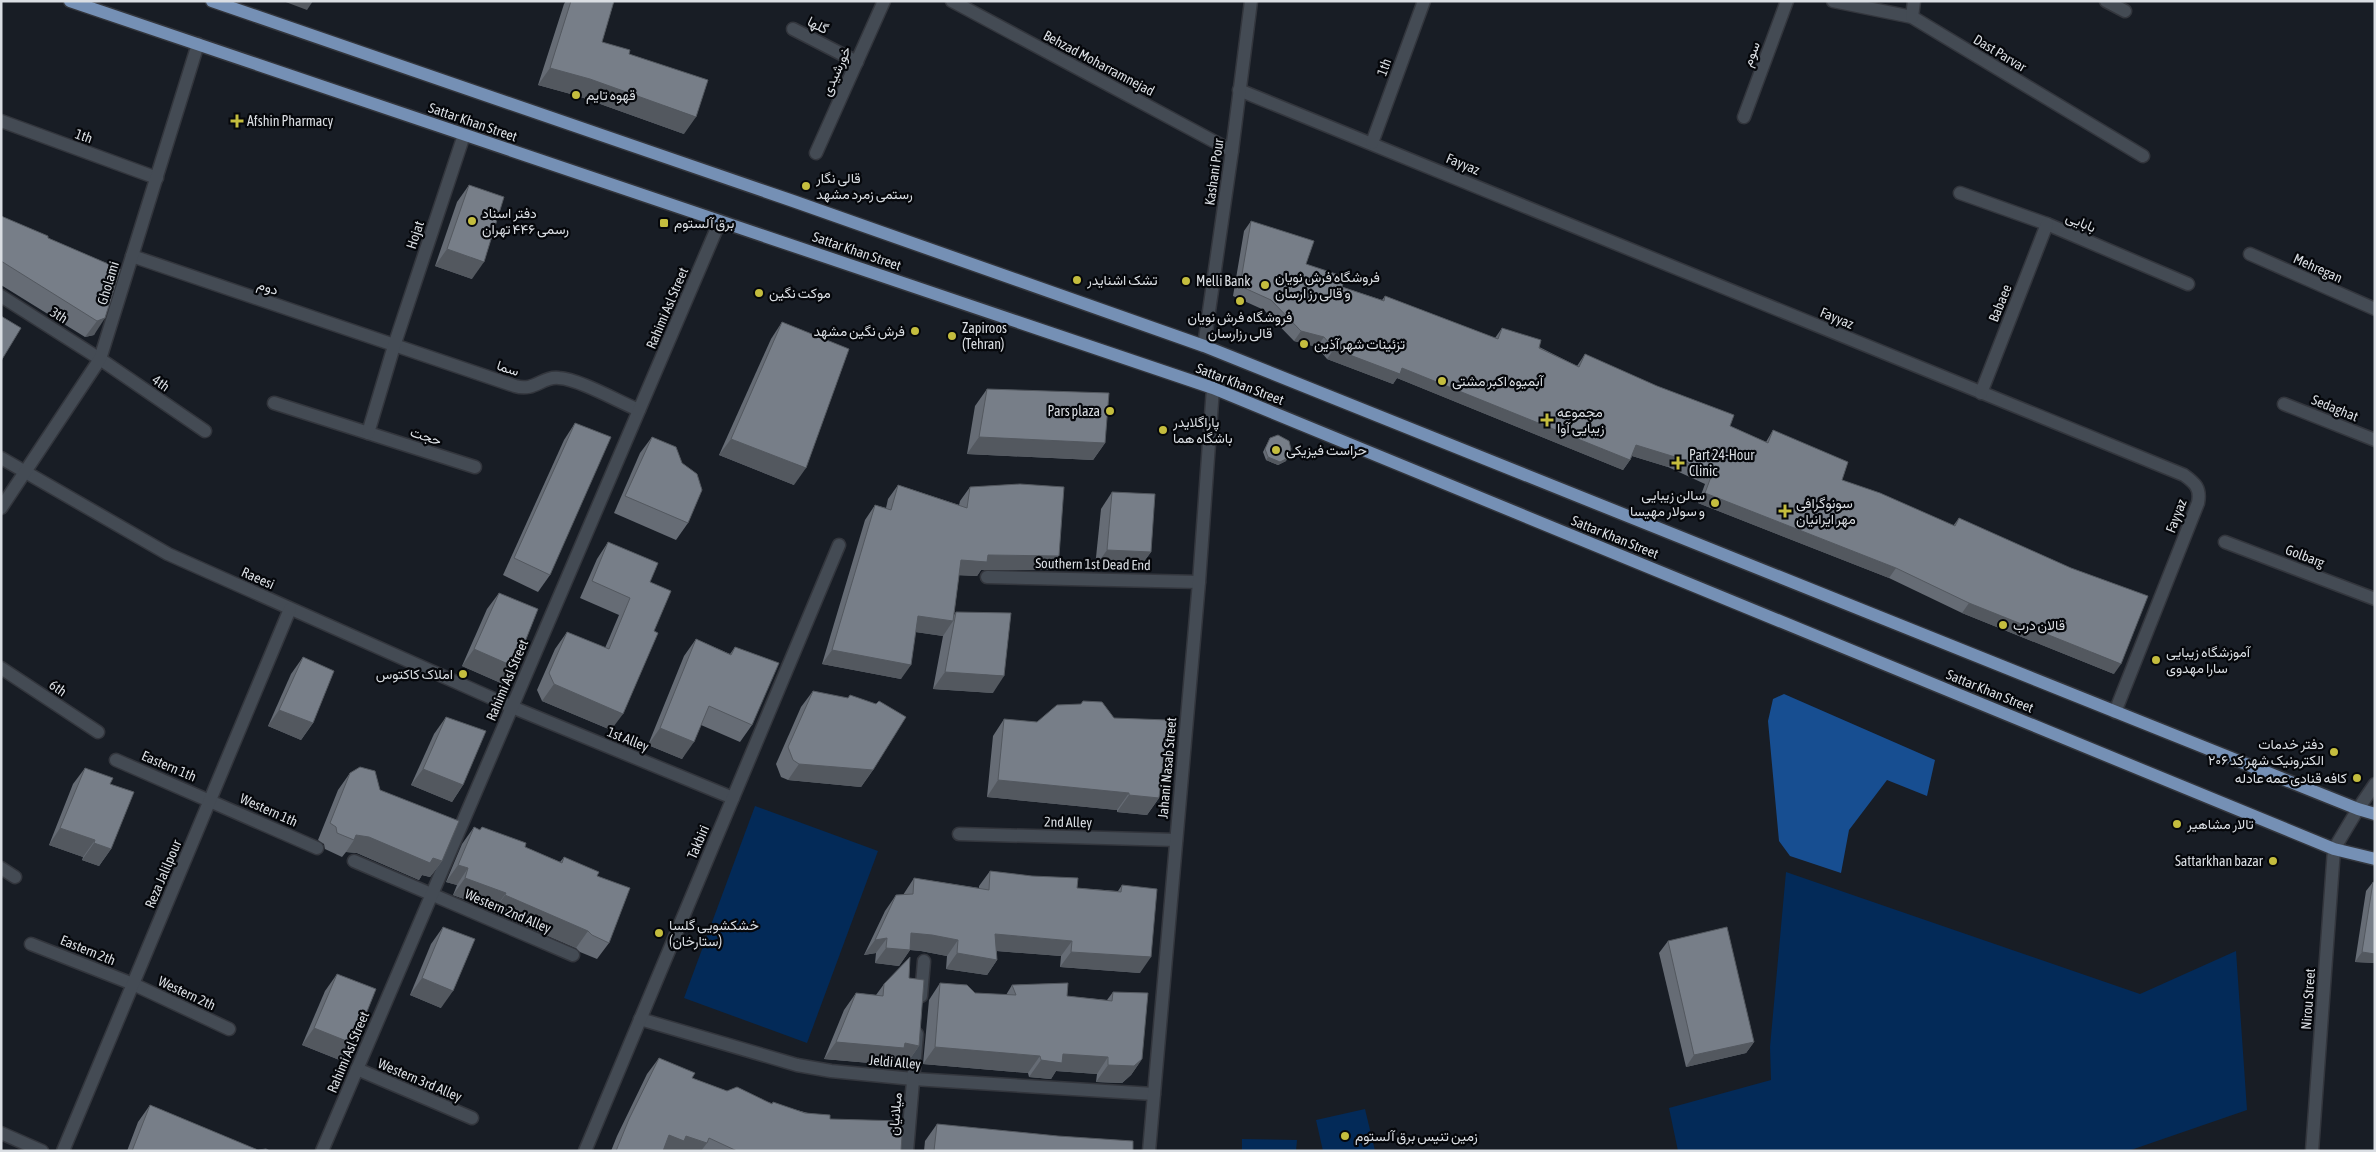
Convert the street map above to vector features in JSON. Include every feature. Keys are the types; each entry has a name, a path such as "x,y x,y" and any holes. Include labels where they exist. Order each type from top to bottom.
{"main road":[{"name":"Sattar Khan Street","path":"70,1 1213,388 2334,849 2375,859"},
{"name":"Sattar Khan Street","path":"212,1 802,204 1204,346 2115,712 2358,809 2375,814"}],"street":[{"name":"خورشیدی","path":"816,153 884,1"},
{"name":"Behzad Moharramnejad","path":"952,1 1232,151"},
{"name":"Kashani Pour","path":"1204,346 1251,1"},
{"name":"1th","path":"1372,143 1424,1"},
{"name":"سوم","path":"1744,117 1787,1"},
{"name":"Dast Parvar","path":"1832,1 1912,17 2142,156"},
{"path":"1912,17 1914,1"},
{"path":"2106,1 2125,11"},
{"name":"گلها","path":"793,29 857,62"},
{"name":"Gholami","path":"1,508 100,358 198,44"},
{"name":"Fayyaz","path":"1239,90 2184,475 2198,486 2200,493 2198,503 2115,712"},
{"name":"1th","path":"1,122 157,178"},
{"name":"Hojat","path":"394,346 464,134"},
{"name":"بابایی","path":"1960,193 2048,224 2188,284"},
{"name":"Rahimi Asl Street","path":"322,1151 720,221"},
{"name":"Babaee","path":"1980,393 2048,224"},
{"name":"Mehregan","path":"2250,254 2375,310"},
{"name":"دوم","path":"132,256 394,346"},
{"name":"3th","path":"1,296 100,358"},
{"path":"368,433 394,346"},
{"name":"سما","path":"394,346 524,388 533,387 549,379 566,378 639,410"},
{"name":"4th","path":"100,358 204,431"},
{"name":"Jahani Nasab Street","path":"1149,1151 1199,582 1213,388"},
{"name":"حجت","path":"274,403 475,468"},
{"name":"Sedaghat","path":"2284,404 2375,440"},
{"name":"Raeesi","path":"1,458 151,545 512,707"},
{"name":"Golbarg","path":"2225,542 2375,598"},
{"name":"Takbiri","path":"585,1151 838,546"},
{"name":"Southern 1st Dead End","path":"987,577 1199,582"},
{"name":"Reza Jalilpour","path":"63,1151 290,609"},
{"name":"6th","path":"1,668 98,732"},
{"name":"1st Alley","path":"512,707 733,798"},
{"name":"Eastern 1th","path":"116,760 210,800"},
{"path":"2334,849 2375,784"},
{"name":"Western 1th","path":"210,800 317,848"},
{"name":"2nd Alley","path":"959,834 1176,840"},
{"name":"Nirou Street","path":"2312,1151 2334,849"},
{"name":"Western 2nd Alley","path":"354,861 573,955"},
{"path":"1,868 15,877"},
{"name":"Eastern 2th","path":"31,944 133,984"},
{"name":"میلانیان","path":"907,1151 924,962"},
{"name":"Western 2th","path":"133,984 229,1029"},
{"name":"Jeldi Alley","path":"640,1019 797,1065 831,1071 913,1079 1154,1094"},
{"name":"Western 3rd Alley","path":"357,1069 472,1118"},
{"path":"1,1133 42,1151"}],"shaded area":[{"path":"1784,694 1935,760 1927,796 1887,780 1849,830 1841,873 1790,856 1779,841 1768,721 1773,699"},
{"path":"755,806 878,851 807,1043 684,998"},
{"path":"1786,872 2140,994 2236,951 2247,1110 2128,1151 1678,1151 1669,1108 1771,1080 1770,1047"},
{"name":"زمین تنیس برق آلستوم","path":"1365,1109 1375,1151 1323,1151 1316,1120"},
{"path":"1242,1139 1297,1140 1296,1151 1242,1151"}],"building":[{"path":"571,1 614,1 602,42 630,50 629,54 708,80 696,117 590,79 550,68"},
{"path":"469,185 504,197 484,262 447,249"},
{"path":"1,216 120,269 105,318 97,321 1,261"},
{"path":"1251,221 1314,241 1306,264 1345,277 1342,287 1384,301 1385,296 1498,339 1502,328 1541,340 1539,348 1579,367 1585,354 1657,386 1734,415 1730,426 1768,443 1773,430 1848,462 1842,480 1880,493 1955,526 1959,518 2071,568 2148,596 2121,664 1969,603 1896,568 1705,493 1712,474 1675,457 1636,445 1630,460 1402,368 1400,374 1334,349 1324,337 1301,331 1271,300 1240,286"},
{"path":"1,316 21,328 1,361"},
{"path":"782,322 849,349 806,468 731,439"},
{"path":"987,389 1109,393 1105,443 979,437"},
{"path":"575,423 611,437 550,575 514,558"},
{"name":"حراست فیزیکی","path":"1278,435 1289,441 1291,449 1288,458 1280,462 1268,457 1265,449 1270,438"},
{"path":"652,437 676,447 682,463 697,474 702,490 688,523 625,496"},
{"path":"1020,484 1064,487 1059,556 988,555 987,562 961,560 953,621 918,616 911,665 832,650 875,505 891,510 898,485 967,508 970,487"},
{"path":"1112,492 1155,494 1151,552 1107,550"},
{"path":"608,542 658,563 650,582 671,591 654,631 658,633 623,714 554,684 549,673 567,632 609,649 630,598 592,581"},
{"path":"499,593 538,609 515,667 474,649"},
{"path":"956,612 1011,613 1004,676 945,672"},
{"path":"696,639 731,655 735,647 779,663 752,725 709,706 694,742 660,728"},
{"path":"303,657 334,671 313,723 279,710"},
{"path":"813,691 848,698 850,695 876,704 879,701 906,717 873,770 799,764 793,760 788,747"},
{"path":"1083,701 1102,702 1114,718 1168,720 1159,798 1129,795 1129,793 998,780 1004,719 1037,722 1057,705 1081,704"},
{"path":"446,717 486,731 463,785 423,769"},
{"path":"360,767 375,771 380,790 459,821 442,861 433,858 430,863 369,837 356,835 354,840 337,833 336,827 330,823 350,773"},
{"path":"85,768 113,778 110,784 134,792 111,849 94,843 95,840 60,828"},
{"path":"474,827 480,830 482,827 526,843 525,847 562,863 564,857 599,872 597,876 630,888 609,943 588,931 505,895 506,893 465,878 468,868 458,865"},
{"path":"990,871 1032,876 1078,878 1077,888 1121,892 1122,885 1157,889 1151,957 1071,952 1072,941 995,934 997,960 957,953 958,940 932,935 911,933 910,950 886,948 887,938 875,940 896,895 913,894 914,878 989,890"},
{"path":"2373,882 2375,883 2375,954 2362,952"},
{"path":"443,927 475,939 453,991 422,978"},
{"path":"1727,927 1754,1042 1694,1055 1668,941"},
{"path":"910,957 909,978 924,980 919,1046 905,1043 904,1048 836,1042 856,993 883,996 884,984"},
{"path":"337,974 376,989 354,1044 314,1028"},
{"path":"940,983 967,985 975,993 1016,995 1012,985 1068,983 1067,996 1112,1001 1113,992 1148,993 1142,1059 1134,1066 1108,1065 1108,1057 1063,1054 1062,1063 1041,1060 1040,1056 935,1047"},
{"path":"659,1058 695,1073 692,1078 727,1091 737,1087 772,1104 773,1102 805,1113 830,1115 830,1119 903,1121 901,1151 737,1151 709,1138 707,1143 686,1136 684,1141 669,1135 663,1151 616,1151 629,1119"},
{"path":"150,1105 258,1150 266,1149 270,1151 132,1151"},
{"path":"937,1124 1133,1141 1133,1151 934,1151"}],"place":[{"name":"قهوه تایم","path":"576,95"},
{"name":"Afshin Pharmacy","path":"237,121"},
{"name":"قالی نگار رستمی زمرد مشهد","path":"806,186"},
{"name":"دفتر اسناد رسمی ۴۴۶ تهران","path":"472,221"},
{"name":"برق آلستوم","path":"664,223"},
{"name":"تشک اشنایدر","path":"1077,280"},
{"name":"Melli Bank","path":"1186,281"},
{"name":"فروشگاه فرش نویان و قالی رز ارسان","path":"1265,285"},
{"name":"موکت نگین","path":"759,293"},
{"name":"فروشگاه فرش نویان قالی رزارسان","path":"1240,301"},
{"name":"فرش نگین مشهد","path":"915,331"},
{"name":"Zapiroos (Tehran)","path":"952,336"},
{"name":"تزئینات شهر آذین","path":"1304,344"},
{"name":"آبمیوه اکبر مشتی","path":"1442,381"},
{"name":"Pars plaza","path":"1110,411"},
{"name":"مجموعه زیبایی آوا","path":"1547,420"},
{"name":"پاراگلایدر باشگاه هما","path":"1163,430"},
{"name":"حراست فیزیکی","path":"1276,450"},
{"name":"Part 24-Hour Clinic","path":"1678,463"},
{"name":"سالن زیبایی و سولار مهیسا","path":"1715,503"},
{"name":"سونوگرافی مهر ایرانیان","path":"1785,511"},
{"name":"قالان درب","path":"2003,625"},
{"name":"آموزشگاه زیبایی سارا مهدوی","path":"2156,660"},
{"name":"املاک کاکتوس","path":"463,674"},
{"name":"دفتر خدمات الکترونیک شهر کد ۲۰۶","path":"2334,752"},
{"name":"کافه قنادی عمه عادله","path":"2357,778"},
{"name":"تالار مشاهیر","path":"2177,824"},
{"name":"Sattarkhan bazar","path":"2273,861"},
{"name":"خشکشویی گلسا (ستارخان)","path":"659,933"},
{"name":"زمین تنیس برق آلستوم","path":"1345,1136"}]}
